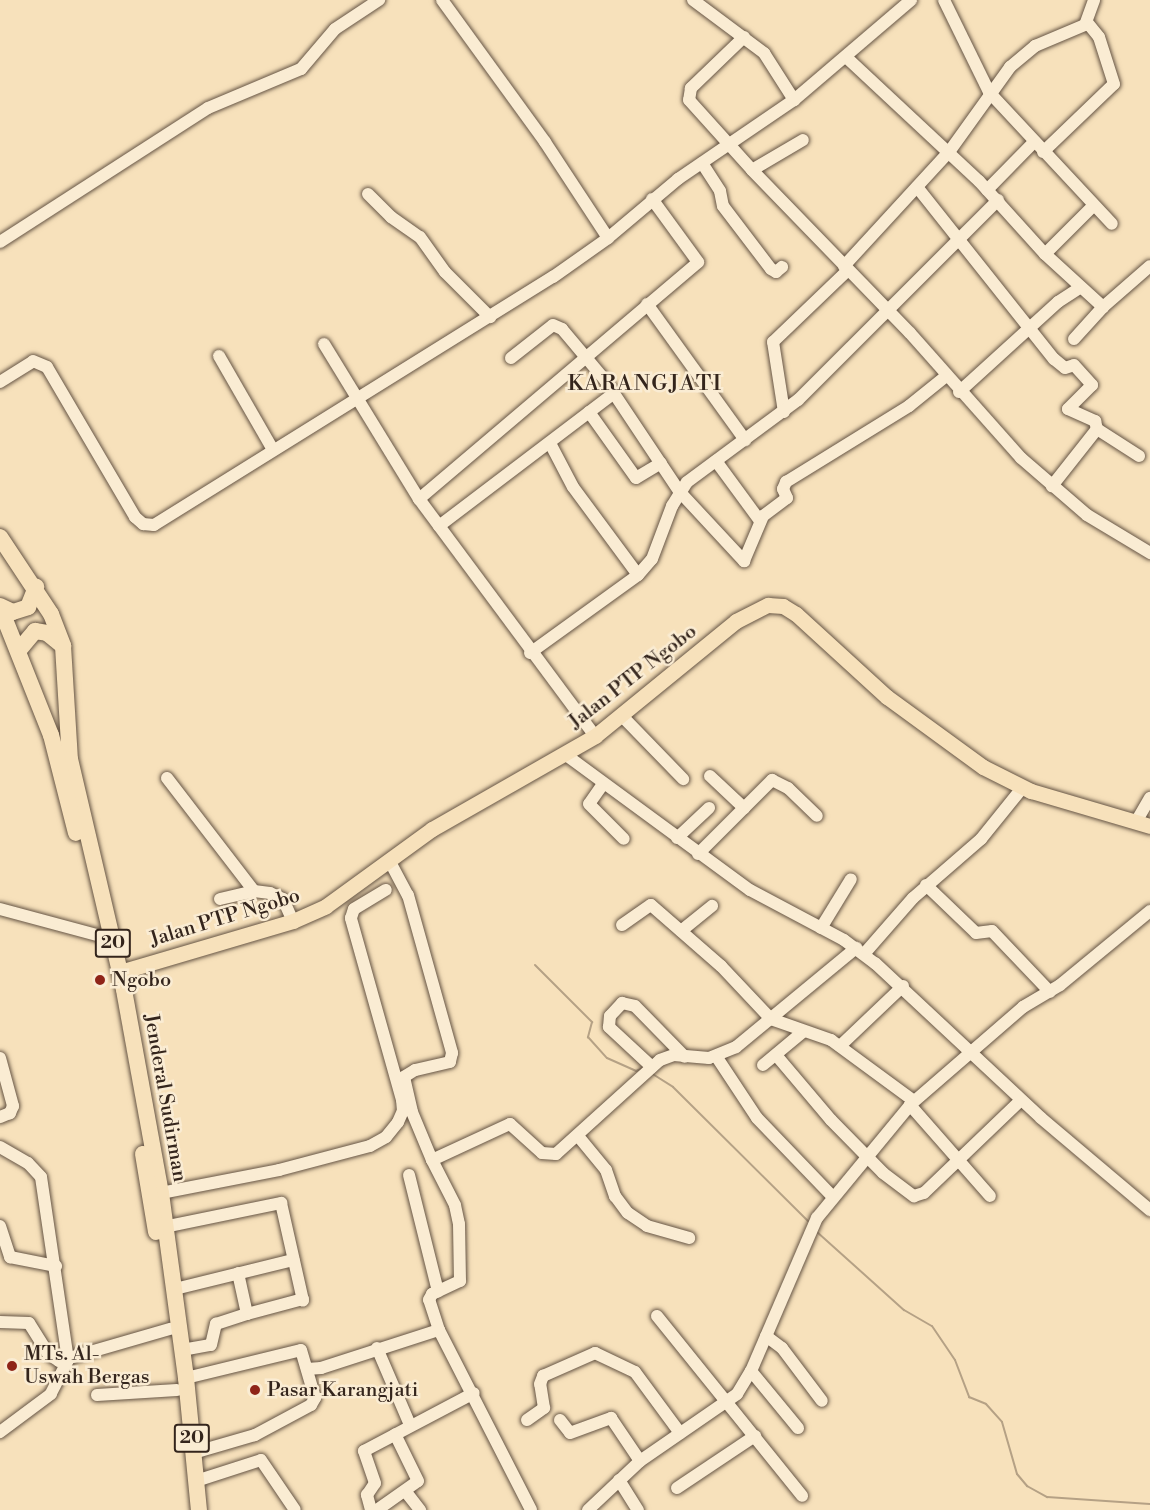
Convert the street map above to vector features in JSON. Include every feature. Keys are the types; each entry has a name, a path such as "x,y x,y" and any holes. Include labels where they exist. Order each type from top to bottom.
{"highway":[{"name":"Jenderal Sudirman","path":"0,537 36,587 63,646 70,759 120,972 161,1193 160,1227 170,1329 182,1384 199,1510"},
{"path":"0,606 13,612 28,607 36,587"},
{"name":"Jenderal Sudirman","path":"0,606 51,735 101,936 160,1227 175,1289 182,1350 189,1510"},
{"path":"19,650 24,640 35,631 47,633 63,646"}],"main road":[{"name":"Jalan PTP Ngobo","path":"120,972 293,921 326,906 444,821 566,755 595,736 736,621 758,608 777,605 802,618 887,697 947,744 1023,787 1143,824"}],"street":[{"path":"0,242 208,108 301,69 335,28 379,0"},
{"path":"442,0 545,142 608,238"},
{"path":"693,0 764,53 794,100"},
{"path":"0,382 33,361 47,367 135,517 148,526 490,317 608,238 652,199 794,100 847,58 911,0"},
{"path":"944,0 989,92 1033,143 1112,224"},
{"path":"784,412 773,342 846,268 949,152 989,92 1035,46 1087,22 1094,0"},
{"path":"1043,152 1114,84 1116,79 1099,37 1087,22"},
{"path":"744,37 691,88 688,96 729,145 887,310 945,377 1052,486 1087,515 1150,553"},
{"path":"847,58 949,152 998,200 1045,254 1103,307"},
{"path":"752,170 803,140"},
{"path":"987,190 1033,143"},
{"path":"702,163 720,191 723,206 771,269 776,272 782,267"},
{"path":"918,187 1029,329 1061,365 1074,365 1092,385 1068,409 1095,421 1097,429 1139,456"},
{"path":"368,195 391,217 420,237 445,272 490,317"},
{"path":"419,499 646,304 699,262 652,199"},
{"path":"530,653 638,575 652,559 679,491 798,400 998,200"},
{"path":"1045,254 1094,205"},
{"path":"1074,339 1103,307 1149,269"},
{"path":"959,392 1058,302 1082,287"},
{"path":"646,304 745,440"},
{"path":"511,358 553,325 567,334 614,393 679,491 744,561 760,521 769,509 787,498 783,489 786,482 909,406 945,377"},
{"path":"324,344 419,499 530,653 595,736"},
{"path":"219,356 273,450"},
{"path":"777,379 798,400"},
{"path":"439,526 550,445 614,393"},
{"path":"589,412 636,478 661,463"},
{"path":"1052,486 1097,429"},
{"path":"550,445 573,487 638,575"},
{"path":"716,461 760,521"},
{"path":"622,716 683,779"},
{"path":"566,755 698,854 759,895 860,951 903,986 1021,1100 1150,1210"},
{"path":"710,776 744,808"},
{"path":"167,778 254,891"},
{"path":"698,854 767,783 777,780 817,816"},
{"path":"603,784 590,804 624,839"},
{"path":"432,1160 510,1124 548,1156 578,1137 642,1079 651,1068 670,1055 716,1056 744,1042 860,951 926,885 970,851 1023,787"},
{"path":"1143,824 1150,798"},
{"path":"677,838 709,808"},
{"path":"389,860 408,895 452,1053 450,1062 415,1070 404,1077 412,1112 432,1160 455,1205 459,1224 459,1281 438,1291 429,1300 440,1330 531,1510"},
{"path":"821,928 850,879"},
{"path":"926,885 976,933 992,931 1050,992"},
{"path":"161,1193 279,1170 370,1146 386,1137 398,1122 403,1112 402,1100 351,918 354,909 386,890"},
{"path":"220,899 254,891 283,899 293,921"},
{"path":"622,925 651,905 721,966 771,1019 840,1046 912,1103 957,1161 990,1196"},
{"path":"681,931 712,906"},
{"path":"0,909 101,936"},
{"path":"588,1510 640,1461 729,1401 751,1371 814,1224 832,1196 868,1158 912,1103 969,1051 1023,1007 1050,992 1150,911"},
{"path":"840,1046 903,986"},
{"path":"651,1068 609,1027 610,1016 625,1001 636,1006 685,1057"},
{"path":"763,1065 804,1031"},
{"path":"776,1055 791,1076 868,1158 905,1191 917,1197 1021,1100"},
{"path":"716,1056 751,1111 832,1196"},
{"path":"0,1058 13,1106 10,1113 0,1117"},
{"path":"578,1137 606,1170 615,1196 628,1213 647,1226 689,1238"},
{"path":"0,1147 28,1163 40,1177 56,1266 68,1360 51,1394 0,1432"},
{"path":"409,1174 438,1291"},
{"path":"160,1227 281,1203 303,1300 216,1324 211,1345 182,1350"},
{"path":"0,1226 10,1257 56,1266"},
{"path":"175,1289 293,1260"},
{"path":"238,1273 247,1314"},
{"path":"657,1316 729,1401 802,1496"},
{"path":"0,1322 26,1321 53,1360 68,1360 170,1329"},
{"path":"307,1369 440,1330"},
{"path":"766,1336 782,1348 822,1401"},
{"path":"377,1348 410,1425"},
{"path":"97,1395 182,1384 301,1350 315,1398 311,1405 245,1439 193,1453"},
{"path":"527,1420 544,1408 540,1384 543,1376 594,1353 635,1372 680,1433"},
{"path":"751,1371 798,1428"},
{"path":"371,1510 367,1496 375,1483 364,1451 410,1425 474,1394"},
{"path":"561,1419 570,1433 611,1418 640,1461"},
{"path":"384,1508 418,1480 395,1434"},
{"path":"677,1488 755,1436"},
{"path":"196,1481 261,1460 295,1510"},
{"path":"619,1480 638,1510"},
{"path":"406,1492 420,1510"}],"waterway":[{"path":"535,965 592,1022 588,1037 607,1058 636,1071 643,1068"},
{"path":"651,1073 673,1087 810,1223"},
{"path":"817,1232 904,1310 932,1326 955,1360 969,1397 986,1404 1002,1422 1017,1474 1027,1486 1047,1497 1150,1504"}],"place":[{"name":"Ngobo","path":"100,980"},
{"name":"MTs. Al- Uswah Bergas","path":"12,1366"},
{"name":"Pasar Karangjati","path":"255,1390"}],"district":[{"name":"KARANGJATI","path":"645,384"}]}
